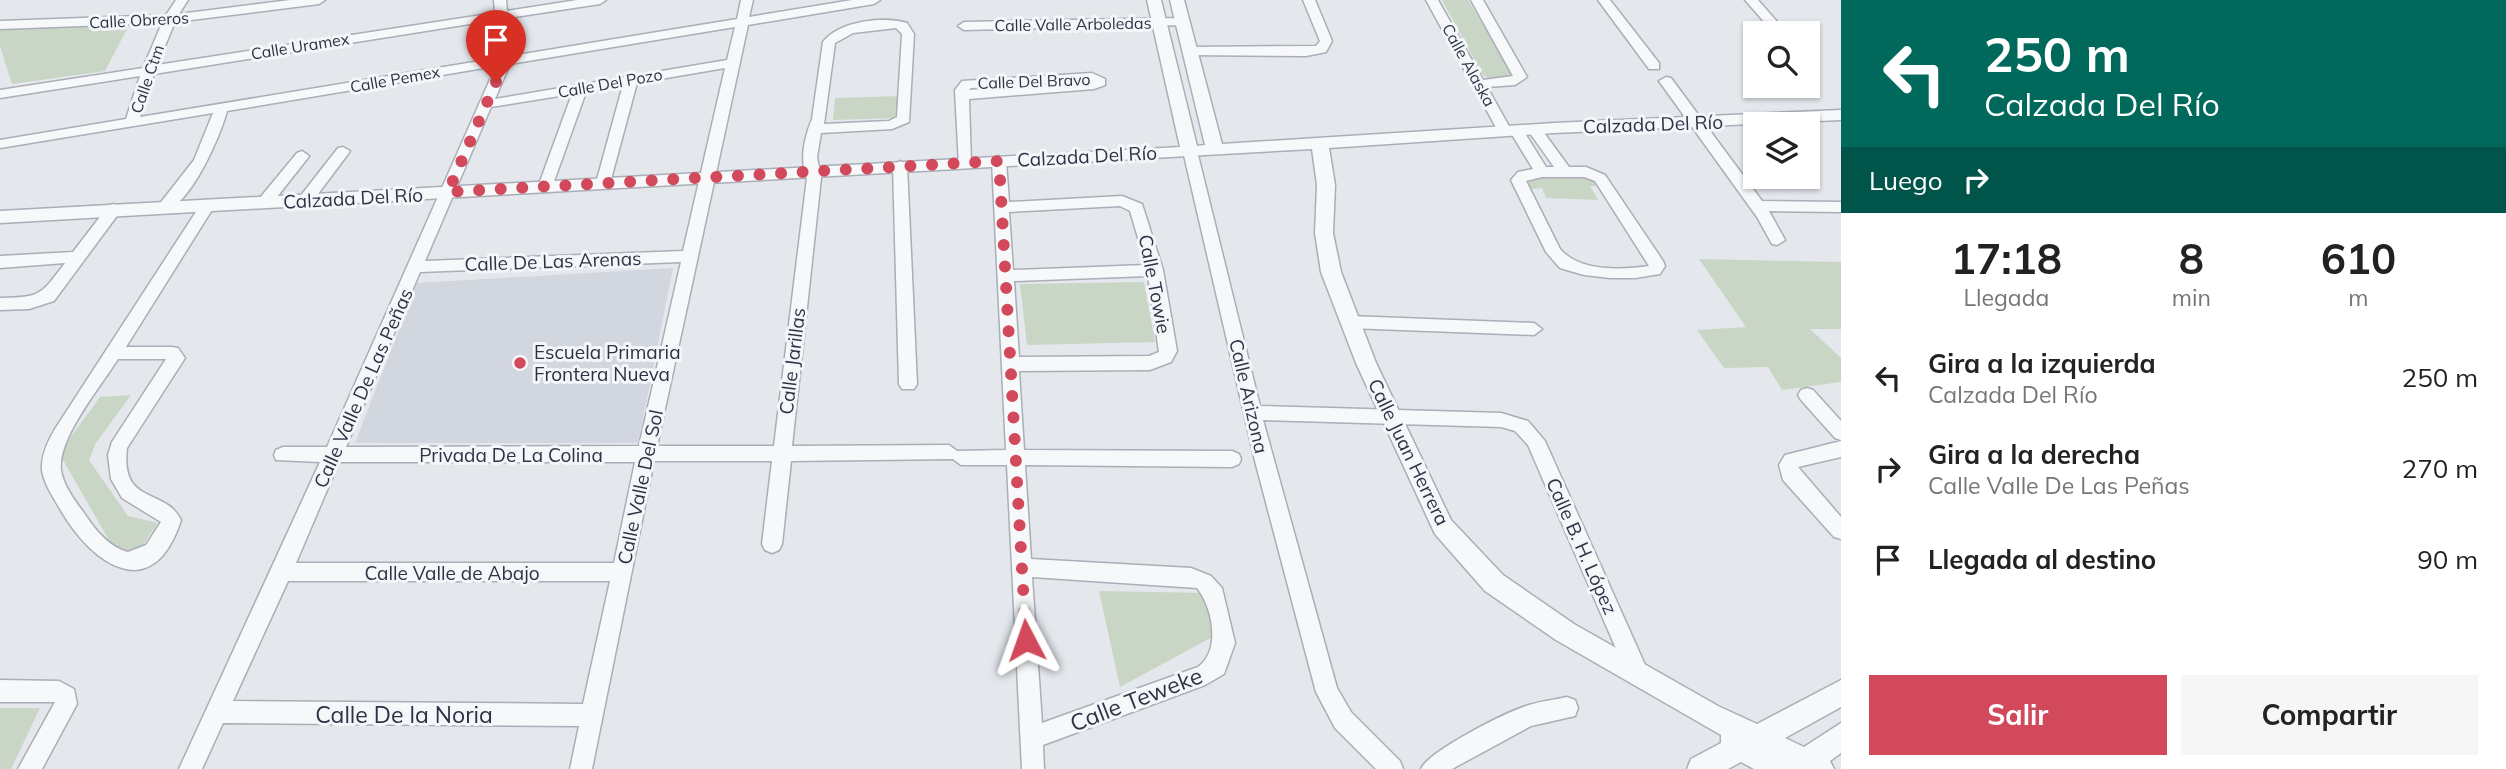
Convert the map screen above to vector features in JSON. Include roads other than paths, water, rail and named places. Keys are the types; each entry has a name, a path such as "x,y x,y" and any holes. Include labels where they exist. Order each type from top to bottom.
{"street":[{"name":"Calle Ctm","path":"132,121 169,19 182,0"},
{"name":"Calle Obreros","path":"0,25 169,19 319,0"},
{"name":"Calle Valle De Las Peñas","path":"190,769 282,572 505,60 500,0"},
{"name":"Calle Uramex","path":"0,94 600,0"},
{"name":"Calle Valle Del Sol","path":"581,769 646,454 747,0"},
{"name":"Calle Pemex","path":"0,144 874,0"},
{"name":"Calle Arizona","path":"1154,0 1264,461 1327,692 1343,720 1392,769"},
{"path":"1177,0 1215,150"},
{"path":"1191,51 1306,52 1325,46 1309,0"},
{"name":"Calle Alaska","path":"1432,0 1479,85 1542,172"},
{"path":"1477,0 1520,77 1510,82 1479,85"},
{"path":"1604,0 1654,66"},
{"path":"1751,0 1770,21"},
{"name":"Calle Valle Arboledas","path":"964,26 1183,22"},
{"name":"Calle Jarillas","path":"772,544 816,174 819,125 829,42 843,32 896,24 903,26 908,34 906,117 892,125 819,125"},
{"name":"Calle Del Pozo","path":"487,104 733,62"},
{"name":"Calle Del Bravo","path":"962,95 1094,85 1100,82 1092,77 973,82 962,88 962,95 964,163"},
{"path":"603,183 631,79"},
{"path":"1666,81 1758,206 1777,240"},
{"path":"545,187 580,89"},
{"path":"165,206 206,155 215,136 221,109"},
{"name":"Calzada Del Río","path":"0,217 165,206 304,202 708,177 816,174 900,166 1215,150 1510,130 1841,115"},
{"path":"1534,129 1564,171"},
{"name":"Calle Juan Herrera","path":"1320,143 1325,170 1326,253 1349,323 1419,480 1443,527 1478,567 1519,601 1709,715 1749,742 1780,769"},
{"path":"304,202 343,151"},
{"path":"264,204 302,156"},
{"path":"999,161 1033,769"},
{"path":"900,166 908,384"},
{"path":"1564,171 1592,173 1604,182 1655,261 1657,266 1654,270 1643,273 1586,270 1562,261 1554,252 1518,180 1523,175 1564,171"},
{"name":"Calle Towie","path":"1001,207 1128,202 1140,213 1155,270 1168,351 1165,357 1150,363 1011,363"},
{"path":"113,353 172,353 176,358 118,447 118,474 128,492 163,512 171,520 157,548 131,562 117,560 97,545 61,494 50,470 51,458 61,434 208,205"},
{"path":"1758,206 1841,207"},
{"path":"0,304 29,303 48,297 114,209"},
{"name":"Calle De Las Arenas","path":"416,267 690,256"},
{"path":"0,262 78,257"},
{"path":"1006,276 1155,270"},
{"path":"1349,323 1534,329"},
{"path":"1807,396 1841,433"},
{"path":"1254,412 1391,415"},
{"name":"Calle B. H. López","path":"1391,415 1501,420 1519,424 1536,441 1638,674"},
{"path":"1841,449 1792,460 1788,466 1790,474 1841,531"},
{"name":"Privada De La Colina","path":"282,455 782,453 1232,459"},
{"name":"Calle Teweke","path":"1021,567 1191,577 1203,582 1215,595 1224,643 1216,667 1205,675 1032,738"},
{"name":"Calle Valle de Abajo","path":"282,572 622,572"},
{"path":"0,691 59,692 66,697 66,704 29,769"},
{"path":"1705,768 1841,693"},
{"path":"1432,769 1461,750 1528,716 1567,708"},
{"name":"Calle De la Noria","path":"215,712 593,715"},
{"path":"1809,767 1841,736"},
{"name":"Calle Juan Herrera","path":"1749,742 1809,767"}],"place":[{"name":"Escuela Primaria Frontera Nueva","path":"520,363"}]}
